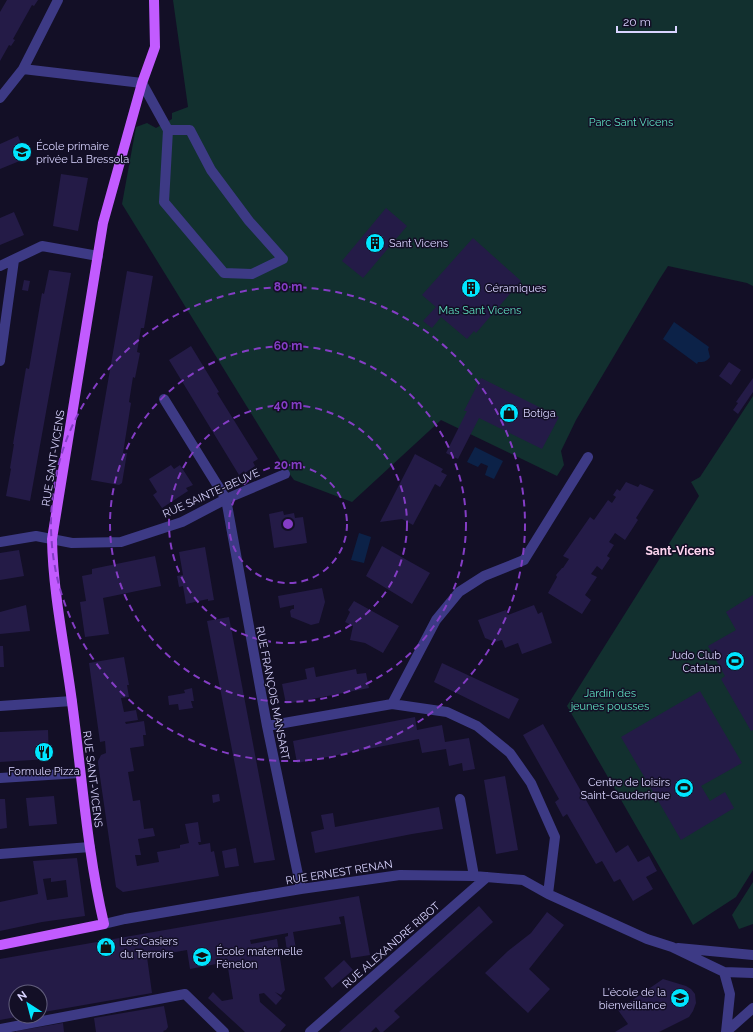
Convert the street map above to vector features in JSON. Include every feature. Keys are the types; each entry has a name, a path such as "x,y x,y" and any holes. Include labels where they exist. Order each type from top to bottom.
{"main road":[{"name":"RUE SANT-VICENS","path":"104,924 98,900 90,848 72,701 52,567 52,539 103,223 142,83 155,47 154,0"},
{"name":"RUE ERNEST RENAN","path":"0,945 104,924"}],"street":[{"path":"0,98 23,69 58,0"},
{"path":"23,69 142,83 168,130 164,202 224,273 252,274 283,259 248,221 212,170 190,130 168,130"},
{"path":"0,266 42,246 98,256"},
{"path":"0,361 14,260"},
{"path":"164,399 226,499"},
{"path":"392,704 436,620 459,592 484,576 524,560 588,457"},
{"name":"RUE SAINTE-BEUVE","path":"0,542 36,536 72,543 121,542 182,522 226,499 285,474"},
{"name":"RUE FRANÇOIS MANSART","path":"226,499 267,726 301,889"},
{"path":"0,706 72,701"},
{"path":"267,726 392,704 447,712 477,726 510,753 531,783 555,837 548,894"},
{"path":"0,778 80,773"},
{"path":"460,799 474,876"},
{"path":"0,854 90,848"},
{"name":"RUE ERNEST RENAN","path":"104,924 301,889 400,875 474,876 523,880 548,894 647,939 672,947 724,972 753,973"},
{"name":"RUE ALEXANDRE RIBOT","path":"310,1032 487,877"},
{"name":"RUE ERNEST RENAN","path":"672,947 753,955"},
{"path":"724,972 730,994 726,1032"},
{"path":"0,1030 185,994 224,1032"},
{"path":"726,1032 753,1008"}],"green space":[{"path":"173,0 753,0 753,286 747,283 668,266 576,420 561,451 564,465 557,476 441,420 352,502 294,480 283,465 122,204 136,127 147,123 156,128 172,119 172,113 188,107"},
{"name":"Centre de loisirs Saint-Gauderique","path":"753,396 753,870 736,897 693,925 567,706 699,496 691,482 700,477"},
{"path":"753,882 753,924 739,929 732,915"}],"water":[{"path":"674,322 709,347 710,357 707,360 698,362 697,364 663,339"},
{"path":"475,447 503,461 494,479 485,475 488,466 481,463 478,467 467,462"},
{"path":"359,533 371,537 364,563 351,560"}],"building":[{"path":"7,0 38,0 34,6 32,5 13,39 15,40 11,46 9,45 0,61 0,12"},
{"path":"18,136 27,158 0,169 0,144"},
{"path":"61,174 88,178 78,231 53,226"},
{"name":"Sant Vicens","path":"386,208 407,226 363,278 342,261"},
{"path":"14,212 24,235 0,245 0,218"},
{"name":"Céramiques","path":"473,238 521,281 476,333 474,331 467,339 441,317 432,328 423,321 436,307 422,295"},
{"path":"49,270 71,273 30,501 6,496 26,368 29,369 42,293 44,294"},
{"path":"127,271 153,276 144,328 141,328 137,352 140,353 135,378 133,377 129,402 131,403 123,453 127,453 122,483 119,485 91,480"},
{"path":"24,280 30,281 28,291 22,290"},
{"path":"191,346 219,392 217,393 258,459 253,462 255,466 245,473 244,471 239,475 169,360"},
{"path":"729,362 741,370 731,385 719,376"},
{"name":"Botiga","path":"481,378 559,417 542,449 479,418 458,459 446,453 467,411 464,411"},
{"path":"753,378 753,392 738,414 733,410 738,403 736,402"},
{"path":"415,454 443,469 441,472 447,475 440,487 435,484 413,525 402,519 380,522"},
{"path":"171,465 174,469 180,465 193,485 186,488 188,491 162,508 153,495 157,492 149,479"},
{"path":"626,482 638,487 640,484 654,490 636,518 638,520 625,540 615,533 609,542 614,545 607,556 610,558 602,570 597,566 591,574 597,577 585,595 591,600 582,614 548,593 557,577 556,575 569,559 563,556 590,517 594,520 608,500 612,503 616,497 613,495 617,489 620,491"},
{"path":"283,511 284,515 294,513 295,518 303,517 307,543 274,548 269,514"},
{"path":"382,546 430,573 412,604 366,576"},
{"path":"205,547 214,600 208,601 208,599 186,604 183,586 179,587 177,576 183,575 179,552"},
{"path":"19,550 24,576 0,580 0,553"},
{"path":"155,556 161,586 103,598 109,634 85,637 80,602 86,601 82,576 92,574 92,569"},
{"path":"322,588 325,602 319,623 311,625 291,617 290,611 294,609 294,605 280,608 278,596"},
{"name":"Judo Club Catalan","path":"753,595 753,730 751,731 721,679 725,676 708,646 736,630 726,612"},
{"path":"354,601 399,626 383,653 365,643 350,640 353,626 345,622 350,612 348,610"},
{"path":"26,605 30,631 0,634 0,612"},
{"path":"534,605 538,614 542,612 552,643 522,654 518,643 505,648 502,640 495,642 485,638 478,620 506,610 508,615"},
{"path":"229,617 275,860 254,863 207,621"},
{"path":"0,646 3,646 4,667 0,667"},
{"path":"124,657 129,685 127,685 129,697 121,698 124,712 136,710 138,720 125,722 126,724 144,721 146,735 143,735 144,746 130,748 134,771 128,772 133,801 140,800 144,829 153,828 155,836 138,839 141,855 135,855 137,866 159,862 157,852 180,848 180,845 189,843 185,824 198,822 201,842 198,842 199,845 210,843 211,852 214,851 219,876 123,892 116,887 98,763 101,755 106,753 105,741 100,742 89,663"},
{"path":"442,663 519,699 509,719 434,682"},
{"path":"314,667 316,677 356,669 357,674 366,673 369,688 286,704 282,684 307,679 305,669"},
{"path":"192,688 194,701 191,701 193,708 179,710 178,704 169,705 168,696 185,693 184,690"},
{"path":"700,691 742,763 701,786 710,801 725,792 734,808 681,840 621,737"},
{"path":"415,717 417,730 442,725 445,742 469,738 475,769 463,771 462,763 449,766 446,749 422,753 419,739 297,763 293,741"},
{"path":"543,724 616,853 628,845 638,862 649,856 657,871 646,877 653,889 633,901 620,879 614,882 602,861 596,864 567,814 563,817 555,802 559,799 523,735"},
{"path":"48,730 49,759 0,762 0,732"},
{"path":"505,776 518,850 496,854 484,780"},
{"path":"219,794 220,801 213,803 212,795"},
{"path":"54,796 57,824 29,826 26,798"},
{"path":"0,799 5,799 7,828 0,829"},
{"path":"439,807 443,829 315,853 311,832 324,829 321,815 333,813 335,827"},
{"path":"236,848 239,866 225,868 222,851"},
{"path":"77,858 85,916 42,922 0,931 0,902 38,894 33,861","holes":["51,878 51,882 66,880 68,897 47,900 43,879"]},
{"path":"359,896 370,955 351,958 344,916 339,917 341,924 293,932 296,949 287,951 285,937 288,936 288,933 250,940 251,944 277,939 285,990 281,995 275,992 282,998 276,1005 264,993 259,994 260,1002 286,1025 280,1032 245,1032 208,998 213,992 222,1001 233,999 227,962 190,969 187,950 147,957 152,993 48,1011 48,984 8,984 8,1018 0,1020 0,959"},
{"path":"479,906 493,922 394,1011 400,1017 383,1032 380,1032 376,1027 371,1032 339,1032"},
{"path":"547,912 564,925 529,969 550,989 528,1013 485,973 508,951 531,933"},
{"path":"344,960 353,970 332,988 324,978"},
{"path":"663,979 686,986 695,994 696,1003 689,1017 659,1032 615,1032 628,1024 618,1010"},
{"path":"164,1006 168,1027 163,1031 164,1032 96,1032 94,1018"},
{"path":"63,1023 64,1032 16,1032 16,1031"}],"place":[{"name":"École primaire privée La Bressola","path":"22,152"},
{"name":"Sant Vicens","path":"375,243"},
{"name":"Céramiques","path":"471,288"},
{"name":"Botiga","path":"509,413"},
{"name":"Judo Club Catalan","path":"735,661"},
{"name":"Formule Pizza","path":"44,752"},
{"name":"Centre de loisirs Saint-Gauderique","path":"684,788"},
{"name":"Les Casiers du Terroirs","path":"106,947"},
{"name":"École maternelle Fénelon","path":"202,957"},
{"name":"L'école de la bienveillance","path":"680,998"}],"district":[{"name":"Sant-Vicens","path":"680,551"}],"park label":[{"name":"Parc Sant Vicens","path":"631,122"},
{"name":"Mas Sant Vicens","path":"480,310"},
{"name":"Jardin des jeunes pousses","path":"610,699"}]}
